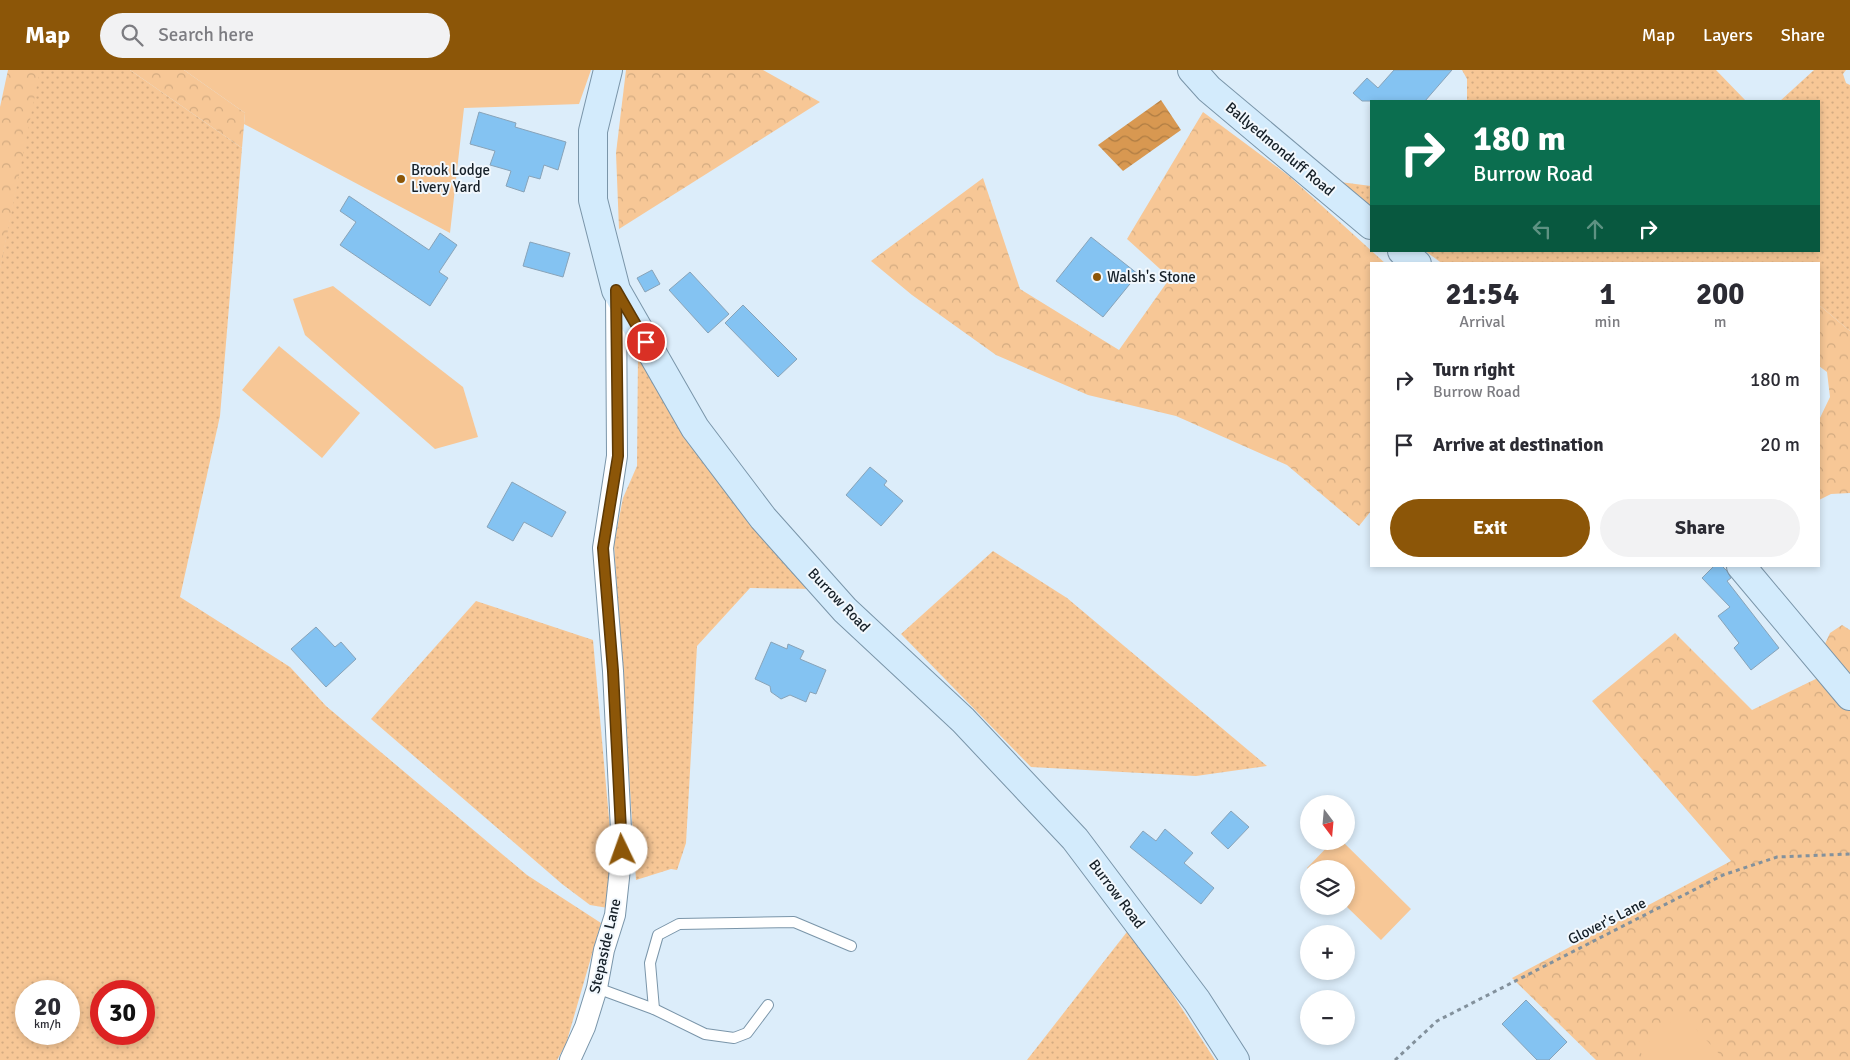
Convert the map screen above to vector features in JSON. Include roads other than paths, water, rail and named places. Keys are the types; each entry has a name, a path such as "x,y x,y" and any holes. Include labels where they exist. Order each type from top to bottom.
{"street":[{"name":"Burrow Road","path":"608,70 593,131 593,200 616,290 695,428 763,518 846,610 963,720 1075,839 1197,1001 1235,1060"},
{"name":"Ballyedmonduff Road","path":"1192,70 1209,89 1370,224"},
{"path":"1403,252 1415,262"},
{"name":"Stepaside Lane","path":"570,1060 586,1026 597,988 604,950 615,915 622,850 613,671 603,548 618,456 616,290"},
{"path":"1742,567 1850,696"}],"lane":[{"path":"654,1009 650,963 658,935 679,924 794,922 851,946"},
{"path":"597,988 654,1009 705,1034 734,1038 747,1033 768,1005"}],"water":[{"path":"1161,100 1181,130 1123,171 1098,145"}],"place":[{"name":"Brook Lodge Livery Yard","path":"401,179"},
{"name":"Walsh's Stone","path":"1097,277"}]}
